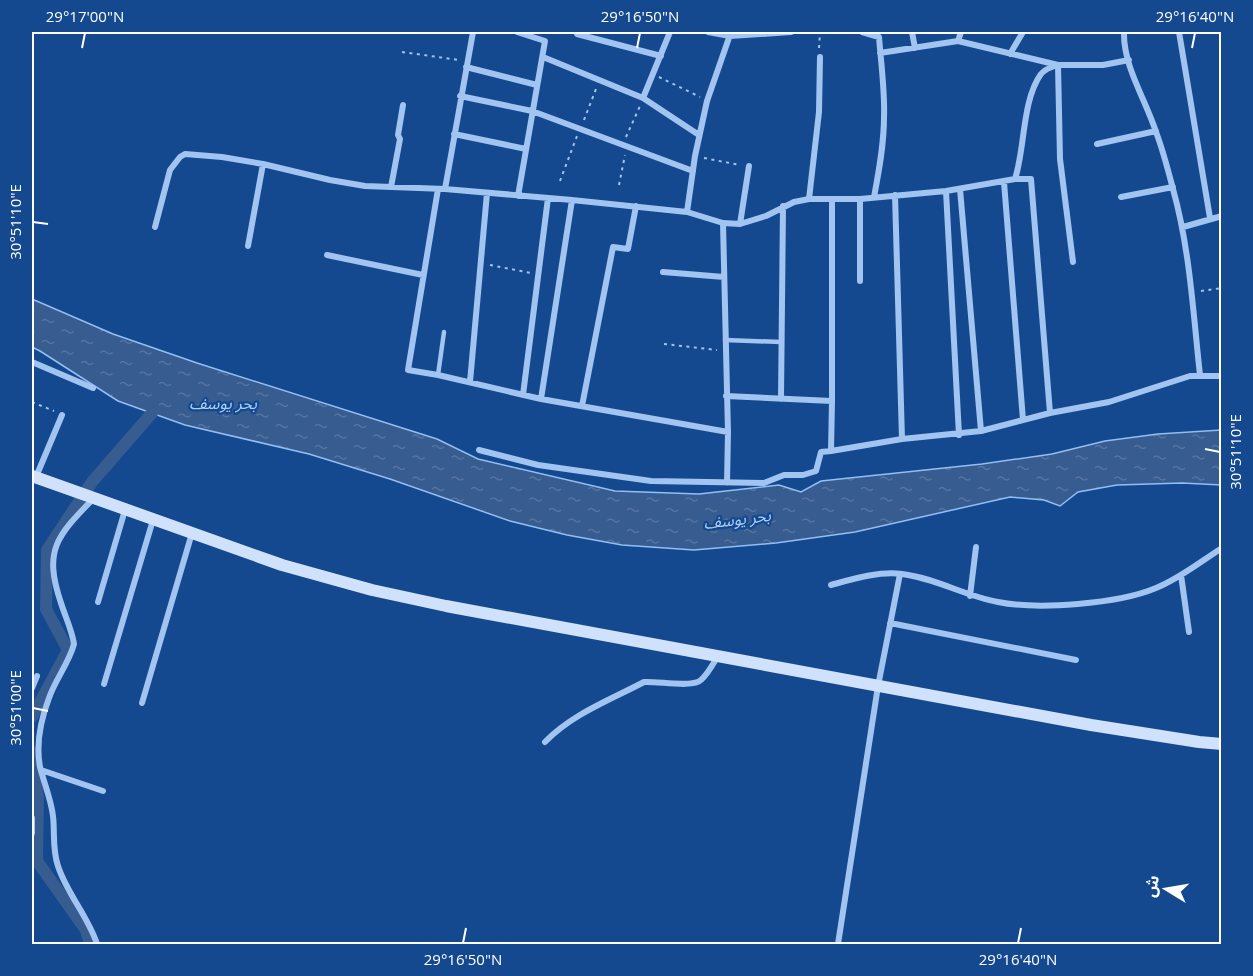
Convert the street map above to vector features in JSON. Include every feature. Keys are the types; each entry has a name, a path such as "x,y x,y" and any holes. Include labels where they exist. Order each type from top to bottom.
{"street":[{"path":"473,32 454,134 423,275 408,370 541,399 728,432"},
{"path":"517,32 544,39 543,57 518,196"},
{"path":"644,98 670,32"},
{"path":"708,32 731,34 790,32"},
{"path":"862,32 879,37 885,116 882,153 874,198"},
{"path":"912,32 915,48"},
{"path":"958,41 961,32"},
{"path":"1010,54 1023,32"},
{"path":"1125,32 1124,39 1129,60 1156,131 1183,226 1200,375"},
{"path":"1179,32 1210,218"},
{"path":"577,34 661,56"},
{"path":"687,212 695,156 707,101 731,34"},
{"path":"880,53 958,41 1058,65 1103,65 1129,60"},
{"path":"543,57 644,98 699,135"},
{"path":"809,199 819,112 820,57"},
{"path":"466,64 537,85"},
{"path":"1015,179 1025,123 1035,86 1041,74 1058,65"},
{"path":"1058,65 1060,159 1073,262"},
{"path":"460,96 532,111 693,171"},
{"path":"391,188 404,105"},
{"path":"1097,144 1156,131"},
{"path":"454,134 526,149"},
{"path":"155,227 170,170 185,154 263,164 330,180 391,188 442,189 636,206 687,212 723,223 740,224 766,216 783,206 809,199 874,198 946,191 1015,179 1032,179 1050,413"},
{"path":"248,246 263,164"},
{"path":"740,224 749,166"},
{"path":"1004,182 1023,420"},
{"path":"1120,197 1173,187"},
{"path":"960,189 981,431"},
{"path":"946,191 959,435"},
{"path":"470,382 487,193"},
{"path":"895,195 902,439"},
{"path":"523,395 548,198"},
{"path":"831,451 832,199"},
{"path":"860,199 860,281"},
{"path":"541,399 572,200"},
{"path":"582,406 613,247 628,249 636,206"},
{"path":"781,399 783,206"},
{"path":"1183,226 1221,216"},
{"path":"723,223 727,483"},
{"path":"327,255 423,275"},
{"path":"663,272 724,277"},
{"path":"32,362 93,388"},
{"path":"479,450 538,465 629,479 764,483 784,475 813,474 818,468 821,452 871,446 902,439 981,431 1050,413 1109,402 1184,377 1221,376"},
{"path":"726,396 832,402"},
{"path":"62,415 34,477 282,565 372,590 446,606 1091,725 1188,741 1221,744"},
{"path":"91,498 61,535 55,547 52,561 56,586 74,644 49,697 40,736 41,770 54,819 54,851 57,865 63,880 92,928 97,945"},
{"path":"98,602 125,510"},
{"path":"104,684 153,520"},
{"path":"142,703 192,533"},
{"path":"970,596 976,547"},
{"path":"831,585 882,574 900,574 1000,603 1073,604 1114,599 1155,589 1181,575 1221,548"},
{"path":"838,945 878,686 900,574"},
{"path":"1181,575 1189,632"},
{"path":"890,623 1076,660"},
{"path":"545,742 560,727 575,717 644,682 694,684 702,680 718,656"},
{"path":"32,688 37,676"},
{"path":"41,770 103,791"},
{"path":"32,818 32,833"}],"lane":[{"path":"438,375 444,332"},
{"path":"725,340 781,342"}],"path":[{"path":"820,32 818,44 820,57"},
{"path":"402,51 466,64"},
{"path":"654,75 707,101"},
{"path":"560,182 600,79"},
{"path":"619,185 625,146 644,98"},
{"path":"695,156 749,166"},
{"path":"481,263 539,275"},
{"path":"1192,292 1221,288"},
{"path":"664,344 725,351"},
{"path":"32,402 62,415"}],"water":[{"name":"بحر يوسف","path":"32,299 113,334 437,439 478,459 615,491 699,494 779,485 801,492 821,481 982,464 1052,454 1105,441 1158,434 1221,430 1221,485 1182,483 1117,485 1078,492 1060,506 1044,500 1010,497 855,532 776,543 694,550 622,545 510,521 390,479 309,454 185,425 118,401 32,347"}],"waterway":[{"path":"32,717 68,650 46,609 47,550 92,482 152,413"},
{"path":"32,751 38,798 37,861 86,930 90,944"}]}
